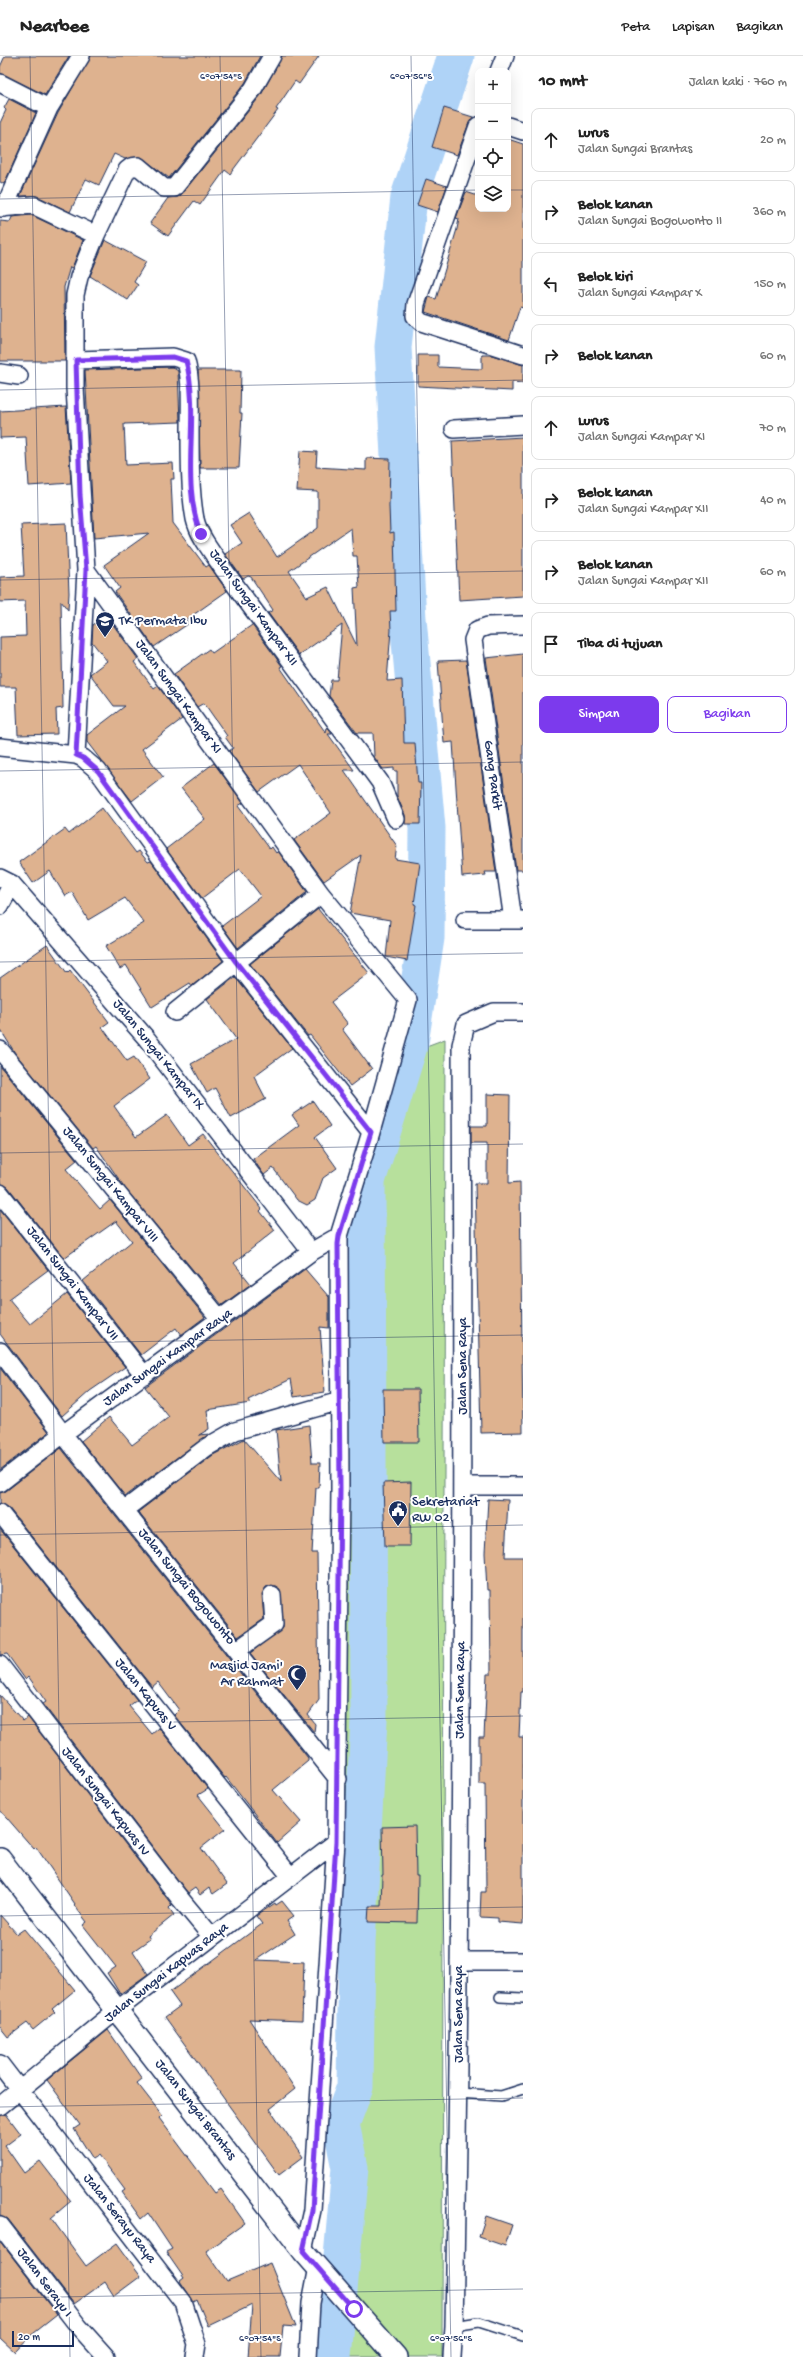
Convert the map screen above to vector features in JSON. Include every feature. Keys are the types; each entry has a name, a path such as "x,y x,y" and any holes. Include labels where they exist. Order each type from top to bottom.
{"street":[{"path":"2,208 50,108 81,56"},
{"path":"76,755 86,570 80,495 76,360 75,295 79,277 96,235 127,170 131,167 138,166 164,188 174,188 253,89 272,56"},
{"path":"500,68 505,56"},
{"path":"0,83 50,108"},
{"path":"511,127 523,131"},
{"path":"475,135 416,304 415,316 421,322 523,354"},
{"path":"2,208 33,205 96,235"},
{"name":"Jalan Sungai Kampar XII","path":"76,360 173,357 186,361 190,379 190,433 195,520 201,534 224,570 380,782 396,819"},
{"path":"0,373 19,376"},
{"path":"454,429 523,426"},
{"name":"Jalan Sungai Kampar XI","path":"86,570 321,894 408,1000 371,1132"},
{"name":"Gang Parkit","path":"518,920 473,640 477,630 488,626 523,625"},
{"path":"0,747 76,755 83,758 98,771 236,962 371,1132 339,1236 340,1401 338,1778 336,1842 312,2210 303,2251"},
{"name":"Jalan Sungai Kampar IX","path":"0,906 6,881"},
{"name":"Jalan Sungai Kampar IX","path":"6,881 147,1038 311,1252"},
{"path":"175,1012 321,894"},
{"path":"465,920 518,920"},
{"name":"Jalan Sena Raya","path":"452,2357 454,2326 458,2094 463,1486 461,1045 466,1024 494,1012 523,1012"},
{"name":"Jalan Sungai Kampar VIII","path":"0,1050 220,1319"},
{"name":"Jalan Sungai Kampar VII","path":"0,1193 144,1375"},
{"name":"Jalan Sungai Kampar Raya","path":"0,1483 63,1434 311,1252 339,1236"},
{"name":"Jalan Sungai Bogowonto","path":"0,1351 63,1434 338,1778"},
{"path":"124,1510 207,1447 235,1431 340,1401"},
{"path":"463,1486 523,1486"},
{"name":"Jalan Kapuas V","path":"0,1513 291,1877"},
{"path":"236,1651 274,1624 272,1595"},
{"name":"Jalan Sungai Kapuas IV","path":"0,1665 178,1896 212,1937"},
{"name":"Jalan Sungai Kapuas Raya","path":"0,2106 117,2010 336,1842"},
{"name":"Jalan Sungai Brantas","path":"0,1859 303,2251 325,2274 396,2357"},
{"path":"459,1961 523,1961"},
{"name":"Jalan Serayu Raya","path":"0,2064 183,2302 197,2344 195,2357"},
{"name":"Jalan Serayu I","path":"0,2225 79,2327 106,2357"},
{"path":"308,2357 311,2303 325,2274"}],"lane":[{"path":"500,1997 523,1998"},
{"path":"458,2094 501,2096 523,2089"},
{"path":"454,2326 479,2322 523,2336"}],"green space":[{"path":"445,1039 442,2357 337,2357 347,1847 345,1492 349,1225 405,1054"}],"building":[{"path":"5,56 69,56 45,95 0,73 0,67"},
{"path":"91,56 260,56 245,83 169,178 141,157 125,159 114,154 99,185 86,179 70,212 37,196 20,196 58,113"},
{"path":"282,56 319,56 299,84 295,81 276,109 278,110 230,174 225,170 200,205 194,201 168,236 150,223 168,198 178,197 182,194 261,95"},
{"path":"9,99 36,113 4,184 0,182 0,123 6,110 4,108"},
{"path":"444,108 473,117 469,123 457,155 432,147"},
{"path":"511,140 523,144 523,308 520,307 509,340 425,312 429,297 436,299 457,229 459,219 456,218 466,192 475,195 475,212 511,212"},
{"path":"426,179 447,186 438,212 417,205"},
{"path":"31,215 83,240 72,268 70,267 64,287 65,361 0,361 0,221 10,222 12,217"},
{"path":"105,240 146,262 134,282 138,285 128,300 90,276"},
{"path":"418,355 438,355 438,367 482,369 482,355 492,355 523,365 523,383 512,382 512,391 418,386"},
{"path":"172,367 178,371 180,422 124,424 126,465 173,463 174,479 171,479 173,523 206,567 209,565 227,591 186,620 188,624 154,647 115,592 120,588 104,565 149,533 94,538 85,370"},
{"path":"198,370 241,370 240,413 242,413 239,468 200,468"},
{"path":"66,407 71,483 29,486 26,437 0,438 0,411"},
{"path":"523,437 523,596 459,600 452,441"},
{"path":"300,451 317,452 316,467 366,470 366,458 390,459 390,533 394,532 396,611 390,611 391,630 387,681 402,680 404,743 415,743 418,783 421,783 420,824 405,824 405,815 397,796 397,771 394,771 394,768 383,769 374,757 373,733 357,733 329,696 331,680 337,680 342,625 299,655 268,613 273,610 251,577 248,576 243,579 225,554 242,543 230,525 249,513 277,557 318,528 318,492 297,491","holes":["351,528 353,556 357,556 359,587 354,588 357,646 328,587 307,597 289,571"]},
{"path":"66,523 69,593 68,610 61,601 63,708 56,709 57,734 18,735 16,687 0,687 0,637 26,636 25,601 0,602 0,577 24,576 21,525"},
{"path":"106,615 138,659 134,662 154,689 158,686 182,719 142,749 163,777 132,801 87,742 87,735 125,706 114,706 90,674 107,661 92,642 93,625"},
{"path":"252,625 282,666 280,667 326,733 327,727 332,734 328,734 354,770 344,770 397,846 395,859 420,863 414,904 416,905 407,961 386,957 390,920 350,913 361,855 324,881 294,840 331,813 298,764 259,792 229,751 233,748 225,737 227,736 204,703 197,707 174,674 209,649 212,653"},
{"path":"523,654 523,870 516,870 486,658"},
{"path":"466,660 496,872 485,872 486,875 462,877 453,742 444,743 438,661"},
{"path":"214,763 243,803 238,806 270,849 272,847 276,853 278,851 307,892 238,948 222,926 261,896 240,869 202,898 166,849 205,819 181,788"},
{"path":"102,808 136,853 139,851 148,862 151,861 223,961 192,986 190,983 152,1007 126,965 120,969 106,946 144,923 125,898 88,920 72,892 65,896 50,871 33,883 19,862 65,829 69,834"},
{"path":"318,909 369,973 331,1002 348,1024 342,1029 372,1069 350,1086 310,1035 308,1036 250,964"},
{"path":"47,945 67,973 70,970 109,1022 102,1027 127,1061 134,1057 150,1079 114,1106 136,1137 167,1115 188,1145 203,1134 262,1209 260,1211 275,1230 234,1263 251,1284 222,1305 125,1188 96,1146 93,1148 15,1053 0,1029 0,978"},
{"path":"235,977 292,1048 254,1076 266,1099 231,1118 215,1088 207,1093 191,1064 236,1039 207,999"},
{"path":"0,1066 77,1160 66,1169 100,1209 110,1200 205,1317 181,1335 176,1328 141,1355 83,1281 132,1241 116,1221 64,1258 8,1187 0,1183"},
{"path":"487,1094 510,1095 509,1183 520,1182 523,1432 481,1433 475,1183 487,1183 487,1143 471,1143 471,1126 487,1126"},
{"path":"313,1101 330,1126 315,1137 337,1168 323,1178 315,1200 307,1205 297,1200 273,1168 264,1175 253,1159 299,1125 292,1115"},
{"path":"0,1209 48,1270 9,1299 30,1324 67,1294 125,1367 90,1391 62,1416 0,1334"},
{"path":"305,1269 329,1297 329,1328 320,1327 325,1392 294,1397 291,1379 248,1400 250,1403 207,1410 209,1429 199,1435 209,1434 125,1496 81,1441 109,1417 132,1445 169,1417 145,1387"},
{"path":"0,1368 49,1432 0,1470"},
{"path":"383,1389 418,1389 419,1442 384,1442"},
{"path":"309,1425 312,1463 320,1463 319,1488 316,1488 312,1553 317,1553 319,1700 308,1715 315,1724 314,1732 250,1653 283,1628 280,1589 272,1585 266,1587 262,1595 264,1619 238,1637 138,1512 213,1455 244,1439 281,1482 276,1430"},
{"path":"61,1448 308,1758 308,1761 273,1790 301,1822 277,1843 226,1777 225,1778 174,1715 179,1710 158,1682 152,1687 8,1507 0,1503 0,1493 6,1491"},
{"path":"411,1482 410,1546 385,1546 383,1483"},
{"path":"488,1499 508,1500 505,1557 523,1557 523,1692 521,1692 519,1737 523,1737 523,1924 498,1922 498,1918 480,1917 481,1892 486,1892 485,1784 479,1784 479,1737 484,1737 487,1674 491,1674 490,1590 487,1590 485,1553"},
{"path":"0,1529 137,1700 129,1706 152,1734 159,1728 208,1789 198,1795 225,1829 201,1848 227,1884 213,1894 209,1888 200,1895 195,1888 188,1893 43,1704 46,1702 28,1676 25,1679 7,1654 0,1655"},
{"path":"0,1695 23,1721 28,1717 172,1905 169,1908 174,1915 148,1936 150,1939 133,1951 148,1974 120,1994 107,1973 116,1967 83,1925 87,1922 36,1847 34,1849 0,1810"},
{"path":"415,1826 416,1876 418,1876 417,1923 368,1922 369,1906 381,1906 383,1875 382,1827"},
{"path":"282,1901 294,1916 287,1921 295,1934 256,1960 304,1962 302,2021 249,2019 295,2089 270,2109 303,2157 279,2175 165,2017 180,2006 170,1992 262,1924 256,1916 275,1903 276,1905"},
{"path":"0,1915 17,1934 24,1929 75,1990 52,2009 55,2012 33,2030 27,2023 8,2037 0,2027"},
{"path":"108,2030 142,2079 137,2083 162,2115 159,2118 215,2193 221,2189 245,2223 206,2251 227,2281 270,2263 296,2327 283,2326 280,2357 248,2357 252,2305 208,2326 197,2300 194,2302 180,2281 184,2278 166,2252 172,2249 148,2213 141,2219 122,2192 125,2190 99,2155 93,2159 74,2129 80,2125 47,2080"},
{"path":"6,2114 21,2134 5,2146 24,2173 40,2161 71,2201 51,2218 86,2266 117,2243 141,2276 114,2296 105,2282 74,2304 8,2219 0,2215 0,2116"},
{"path":"486,2216 512,2225 505,2246 479,2237"},
{"path":"0,2241 57,2315 29,2337 15,2352 0,2338"}],"waterway":[{"path":"333,2357 350,2168 341,2124 355,2087 357,1943 369,1720 367,1181 410,1043 426,938 427,828 408,619 393,347 409,197 456,56"}],"place":[{"name":"TK Permata Ibu","path":"105,638"},
{"name":"Sekretariat RW 02","path":"398,1527"},
{"name":"Masjid Jami' Ar Rahmat","path":"297,1691"}],"route":[{"path":"201,534 195,520 190,433 190,379 186,361 173,357 76,360 75,388 80,495 86,570 76,755 83,758 98,771 236,962 371,1132 339,1236 338,1244 340,1489 338,1778 336,1842 312,2210 303,2251 354,2309"}]}
